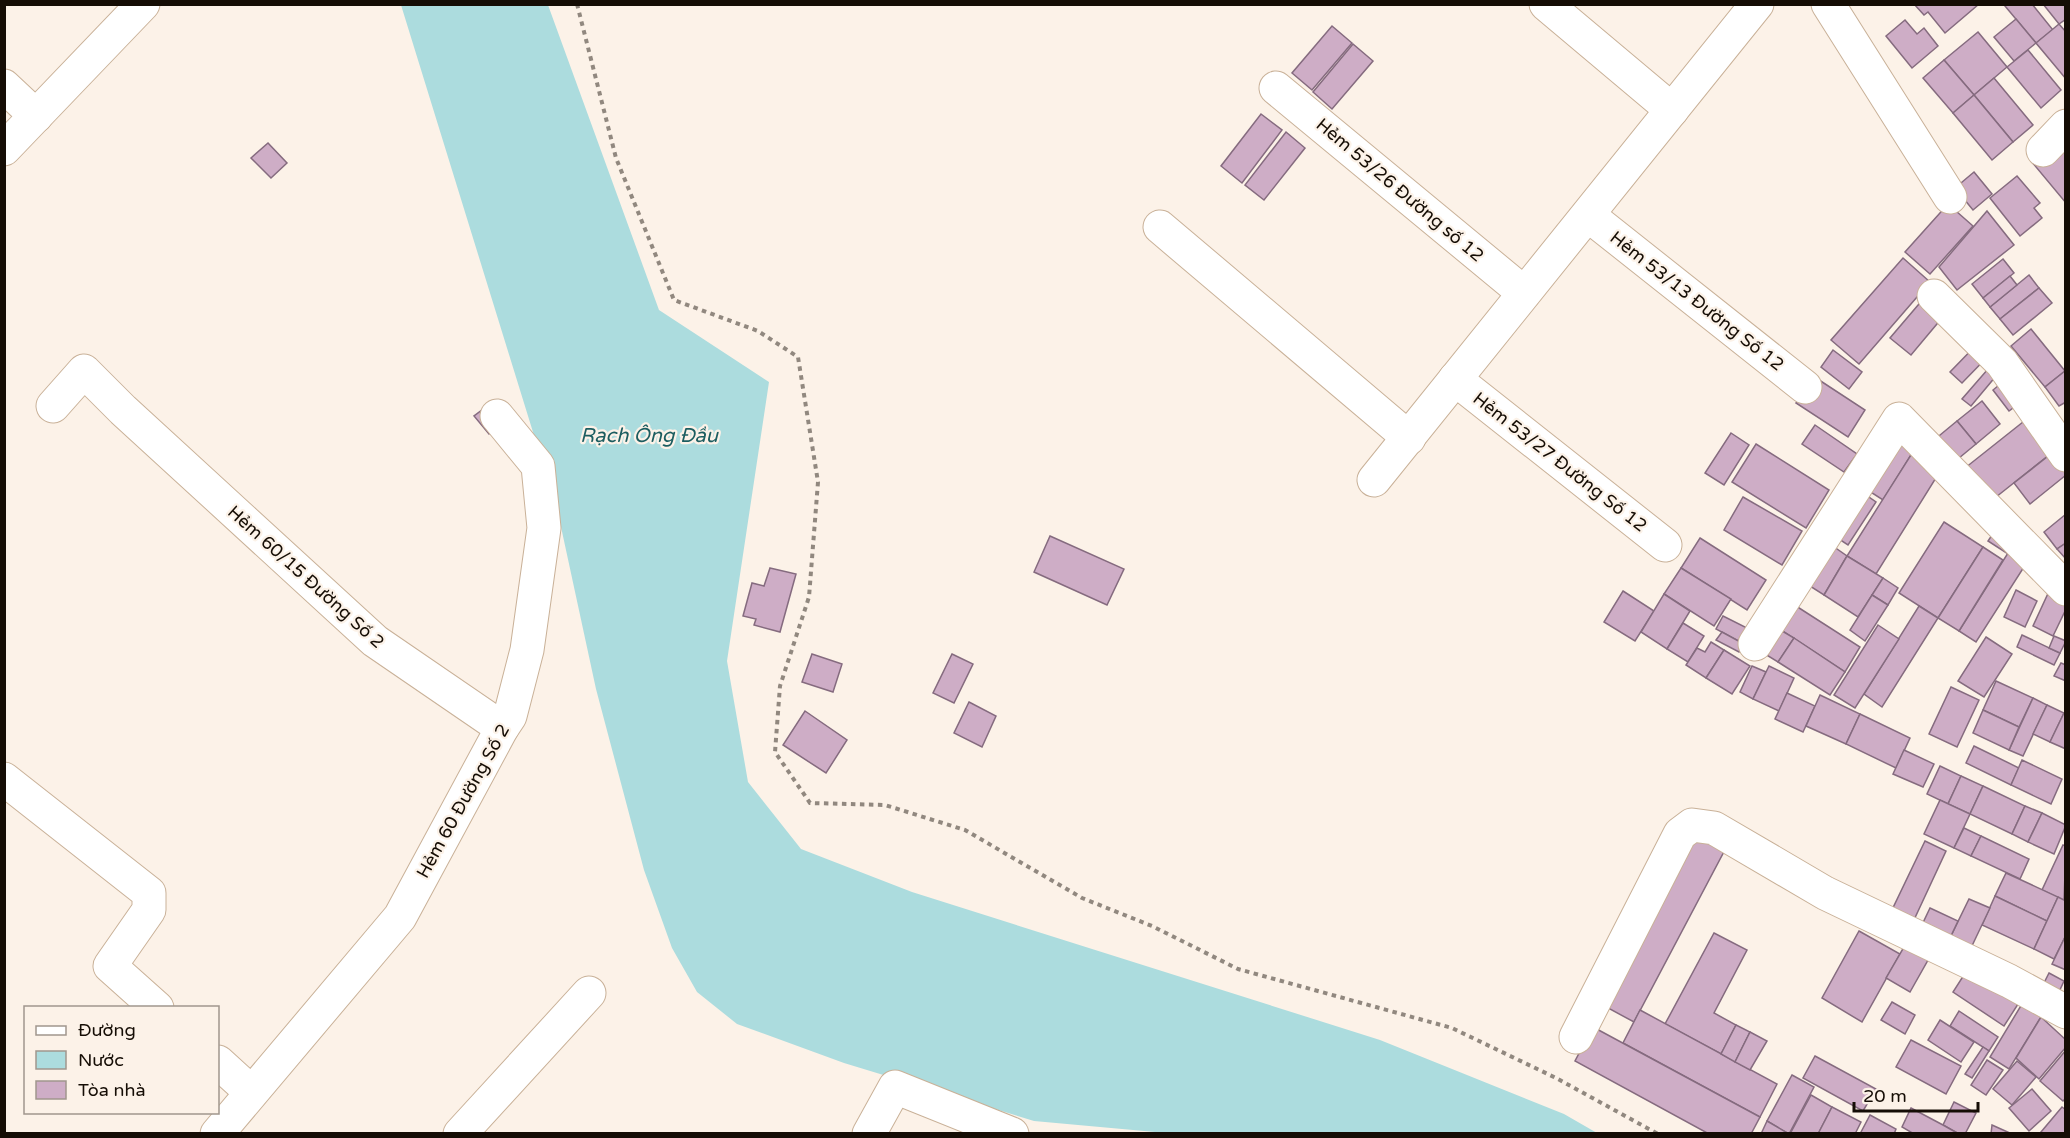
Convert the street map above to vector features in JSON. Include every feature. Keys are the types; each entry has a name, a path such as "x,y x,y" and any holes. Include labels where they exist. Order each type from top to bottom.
{"street":[{"path":"4,149 143,4"},
{"path":"1546,4 1672,110"},
{"path":"1374,480 1757,4"},
{"path":"1828,4 1950,197"},
{"path":"4,86 36,116"},
{"name":"Hẻm 53/26 Đường số 12","path":"1276,88 1524,293"},
{"path":"2043,150 2066,126"},
{"name":"Hẻm 53/13 Đường Số 12","path":"1588,214 1805,387"},
{"path":"1160,226 1408,438"},
{"path":"1934,296 2002,363 2066,455"},
{"name":"Hẻm 60/15 Đường Số 2","path":"53,406 84,371 123,410 375,642 502,728"},
{"name":"Hẻm 53/27 Đường Số 12","path":"1455,380 1665,545"},
{"name":"Hẻm 60 Đường Số 2","path":"217,1134 400,917 510,716 527,650 544,528 538,466 497,416"},
{"path":"1755,644 1899,419 2066,589"},
{"path":"4,779 149,892 148,909 110,966 154,1006"},
{"path":"1576,1037 1680,834 1692,825 1714,828 1825,893 2009,981 2066,1012"},
{"path":"460,1134 589,993"},
{"path":"219,1063 251,1092"},
{"path":"869,1134 895,1087 1012,1134"}],"path":[{"path":"577,4 616,159 674,300 758,331 798,357 818,482 809,597 780,686 775,752 810,803 885,805 964,830 1082,898 1152,926 1238,969 1452,1028 1556,1078 1658,1134"}],"water":[{"name":"Rạch Ông Đầu","path":"401,5 548,5 659,310 769,382 727,661 748,782 801,849 912,892 1380,1040 1564,1114 1597,1133 1177,1134 1034,1121 844,1063 737,1024 697,992 672,948 644,870 596,689 558,513"}],"building":[{"path":"1914,4 1979,4 1945,33 1928,12 1924,15"},
{"path":"2007,4 2032,4 2053,30 2036,43 2005,6"},
{"path":"2043,4 2066,4 2066,19 2059,24"},
{"path":"2016,19 2036,43 2014,61 1994,37"},
{"path":"1905,20 1917,34 1924,28 1938,46 1912,68 1886,36"},
{"path":"2059,24 2066,32 2066,79 2036,43"},
{"path":"1332,26 1352,43 1312,90 1292,73"},
{"path":"1978,32 2007,67 1974,95 1944,60"},
{"path":"1353,44 1373,61 1332,109 1313,92"},
{"path":"2028,50 2061,90 2041,108 2007,67"},
{"path":"1944,60 1974,95 1953,113 1923,78"},
{"path":"1994,78 2033,125 2013,142 1974,95"},
{"path":"1974,95 2013,142 1992,160 1953,113"},
{"path":"1261,114 1282,130 1242,183 1221,166"},
{"path":"1286,132 1305,148 1264,200 1245,185"},
{"path":"2061,135 2066,140 2066,203 2031,161"},
{"path":"268,143 287,163 271,178 251,158"},
{"path":"1974,172 1992,194 1973,210 1955,188"},
{"path":"2017,176 2040,203 2034,208 2042,218 2020,236 1990,198"},
{"path":"1948,204 1973,226 1930,274 1905,252"},
{"path":"1987,211 2014,245 1957,290 1939,267"},
{"path":"1903,258 1930,282 1859,364 1831,340"},
{"path":"2003,259 2014,273 1983,298 1972,284"},
{"path":"2029,275 2039,288 2000,319 1990,307"},
{"path":"2010,276 2017,285 1990,307 1983,298"},
{"path":"1936,284 1957,300 1911,355 1890,338"},
{"path":"2039,288 2052,303 2013,335 2000,319"},
{"path":"2031,329 2065,371 2045,387 2011,346"},
{"path":"1984,337 1996,348 1962,383 1950,372"},
{"path":"1833,350 1862,372 1849,389 1821,367"},
{"path":"1988,369 1996,376 1971,406 1962,399"},
{"path":"2065,371 2066,402 2059,406 2045,387"},
{"path":"2015,372 2032,394 2009,411 1993,390"},
{"path":"1813,376 1865,410 1848,437 1796,403"},
{"path":"1982,401 2000,424 1976,444 1957,421"},
{"path":"490,404 504,422 489,434 474,416"},
{"path":"1957,421 1976,444 1953,463 1934,440"},
{"path":"2023,422 2049,455 1991,501 1965,468"},
{"path":"1815,425 1857,454 1844,472 1802,444"},
{"path":"1888,429 1916,447 1883,500 1855,482"},
{"path":"1731,433 1749,445 1724,485 1705,473"},
{"path":"2066,442 2066,475 2030,504 2014,483"},
{"path":"1756,444 1829,490 1806,528 1732,482"},
{"path":"1916,447 1944,465 1876,574 1847,556"},
{"path":"1850,484 1876,502 1848,545 1822,528"},
{"path":"1743,497 1802,531 1782,565 1724,530"},
{"path":"2066,514 2066,543 2057,549 2044,532"},
{"path":"1944,522 1983,547 1938,618 1899,593"},
{"path":"1998,526 2017,538 2008,554 1988,541"},
{"path":"1050,536 1124,569 1107,605 1034,572"},
{"path":"1700,538 1766,580 1747,610 1681,568"},
{"path":"1827,542 1847,556 1824,595 1802,581"},
{"path":"2066,543 2066,559 2057,549"},
{"path":"2013,545 2031,556 1976,642 1959,631"},
{"path":"1983,547 2003,560 1959,631 1938,618"},
{"path":"1847,556 1883,578 1858,617 1824,595"},
{"path":"770,568 796,574 780,632 754,625 756,619 743,616 752,583 764,586"},
{"path":"1681,568 1731,599 1714,626 1664,594"},
{"path":"1883,578 1898,588 1888,605 1872,595"},
{"path":"2051,587 2066,594 2066,609 2053,636 2033,626"},
{"path":"2016,590 2037,601 2025,627 2004,617"},
{"path":"1623,591 1654,611 1635,641 1604,622"},
{"path":"1664,594 1690,611 1667,649 1641,632"},
{"path":"1872,595 1888,605 1865,641 1850,630"},
{"path":"1796,606 1860,647 1845,672 1781,630"},
{"path":"1919,606 1938,618 1882,707 1864,694"},
{"path":"1723,616 1751,630 1744,644 1716,629"},
{"path":"1683,623 1704,636 1688,662 1667,649"},
{"path":"1878,625 1899,639 1855,708 1834,695"},
{"path":"1775,627 1794,638 1778,662 1760,651"},
{"path":"1722,632 1744,644 1739,652 1716,640"},
{"path":"2022,635 2060,653 2054,665 2017,647"},
{"path":"2054,636 2066,641 2060,653 2049,648"},
{"path":"1986,637 2012,654 1984,697 1958,681"},
{"path":"1794,638 1845,672 1830,695 1778,662"},
{"path":"1711,642 1724,650 1706,678 1686,665 1697,648 1705,652"},
{"path":"1724,650 1750,666 1732,694 1706,678"},
{"path":"812,654 842,664 833,692 802,682"},
{"path":"952,654 973,664 954,703 933,693"},
{"path":"2061,663 2066,665 2066,681 2054,676"},
{"path":"1752,666 1766,672 1753,699 1740,692"},
{"path":"1769,666 1794,678 1779,711 1753,699"},
{"path":"1996,681 2033,698 2019,727 1983,710"},
{"path":"1951,687 1979,700 1957,747 1929,734"},
{"path":"1787,693 1815,706 1803,732 1775,719"},
{"path":"1820,695 1860,714 1846,744 1806,726"},
{"path":"2033,698 2047,705 2023,756 2009,750"},
{"path":"969,702 996,716 982,747 954,733"},
{"path":"2047,705 2064,713 2050,742 2033,734"},
{"path":"1983,710 2019,727 2009,750 1973,733"},
{"path":"805,711 847,740 826,773 783,745"},
{"path":"2064,713 2066,714 2066,749 2050,742"},
{"path":"1860,714 1910,738 1896,768 1846,744"},
{"path":"1974,746 2019,768 2011,785 1966,763"},
{"path":"1904,750 1934,764 1923,787 1893,774"},
{"path":"2022,760 2062,779 2051,804 2011,785"},
{"path":"1940,766 1961,776 1948,804 1927,794"},
{"path":"1961,776 1983,786 1970,814 1948,804"},
{"path":"1983,786 2025,806 2012,834 1970,814"},
{"path":"1940,800 1970,814 1954,848 1924,834"},
{"path":"2025,806 2042,813 2028,842 2012,834"},
{"path":"2042,813 2066,825 2054,854 2028,842"},
{"path":"1691,825 1728,844 1634,1022 1597,1002"},
{"path":"1964,828 1981,836 1971,856 1954,848"},
{"path":"1981,836 2029,859 2020,879 1971,856"},
{"path":"1925,841 1946,851 1913,922 1891,912"},
{"path":"2063,845 2066,846 2064,901 2042,890"},
{"path":"2006,873 2058,897 2047,921 1995,896"},
{"path":"1995,896 2047,921 2034,949 1982,925"},
{"path":"2058,897 2066,901 2066,935 2054,959 2034,949"},
{"path":"1969,899 1990,908 1970,950 1949,940"},
{"path":"1930,908 1958,921 1949,940 1921,927"},
{"path":"1859,931 1900,954 1862,1022 1822,998"},
{"path":"1714,933 1747,950 1714,1013 1736,1025 1721,1054 1665,1024"},
{"path":"2066,935 2066,970 2052,964"},
{"path":"1908,940 1932,953 1910,992 1886,978"},
{"path":"1969,967 2020,1001 2004,1026 1953,992"},
{"path":"2049,973 2064,981 2058,994 2042,987"},
{"path":"2025,999 2041,1017 2009,1069 1990,1057"},
{"path":"1892,1002 1915,1015 1905,1034 1881,1020"},
{"path":"1640,1010 1777,1084 1760,1117 1623,1043"},
{"path":"1959,1011 1998,1037 1989,1051 1950,1026"},
{"path":"2041,1017 2066,1040 2066,1047 2039,1079 2016,1058"},
{"path":"1940,1020 1974,1042 1961,1062 1928,1040"},
{"path":"1736,1025 1750,1032 1735,1062 1721,1054"},
{"path":"1593,1027 1760,1117 1751,1134 1709,1134 1575,1061"},
{"path":"1750,1032 1767,1041 1750,1070 1735,1062"},
{"path":"1911,1040 1961,1066 1946,1094 1896,1067"},
{"path":"1983,1047 1989,1051 1972,1078 1965,1074"},
{"path":"2066,1050 2066,1098 2063,1101 2040,1081"},
{"path":"1815,1056 1876,1089 1863,1111 1803,1078"},
{"path":"1987,1060 2003,1070 1986,1095 1971,1085"},
{"path":"2017,1061 2036,1077 2012,1105 1993,1089"},
{"path":"1792,1075 1814,1087 1789,1134 1767,1121"},
{"path":"2032,1089 2051,1111 2029,1131 2009,1108"},
{"path":"1811,1095 1832,1107 1818,1134 1790,1134"},
{"path":"1954,1102 1976,1113 1965,1134 1959,1134 1943,1125"},
{"path":"1832,1107 1861,1122 1855,1134 1818,1134"},
{"path":"2062,1107 2066,1110 2066,1134 2043,1134 2041,1132"},
{"path":"1911,1108 1959,1134 1914,1134 1902,1127"},
{"path":"1870,1115 1896,1129 1894,1134 1860,1134"},
{"path":"1767,1121 1789,1134 1761,1134"},
{"path":"1992,1125 2012,1134 1991,1134"}]}
